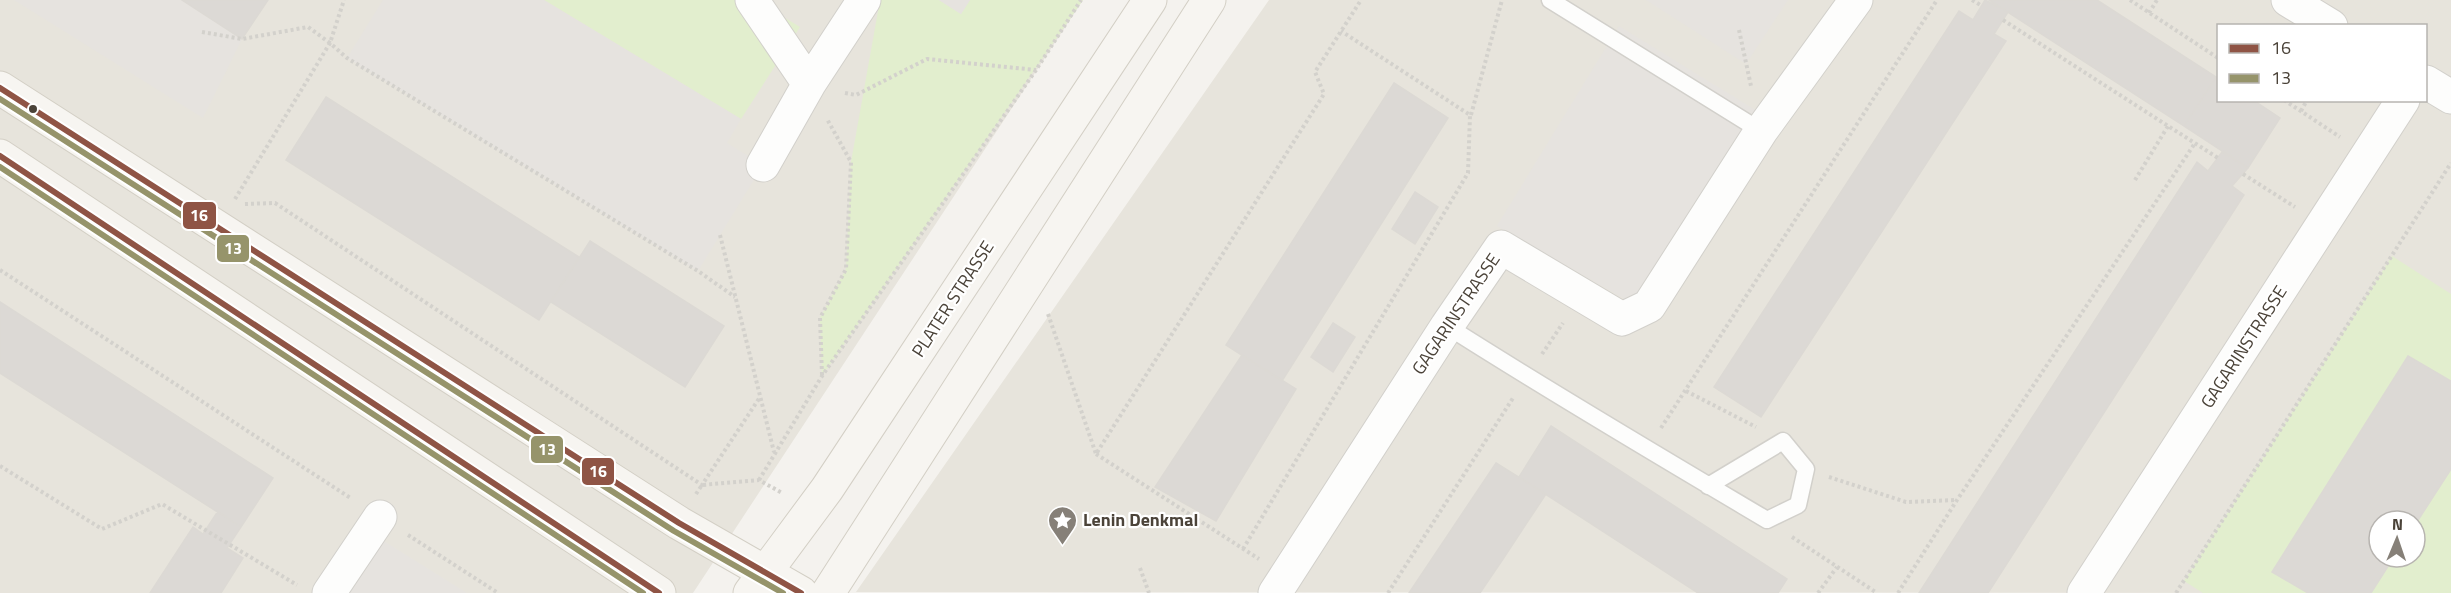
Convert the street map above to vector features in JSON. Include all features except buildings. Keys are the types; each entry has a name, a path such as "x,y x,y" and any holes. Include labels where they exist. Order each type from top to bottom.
{"street":[{"path":"752,0 809,84"},
{"path":"763,165 809,84 864,0"},
{"name":"PLATER STRASSE","path":"758,583 827,489 1150,0"},
{"path":"828,593 1209,0"},
{"name":"GAGARINSTRASSE","path":"1280,584 1447,326 1501,247 1622,319 1649,306 1761,131 1856,0"},
{"path":"2288,0 2328,24"},
{"path":"2427,83 2451,97"},
{"path":"0,88 679,523 758,583 801,593"},
{"name":"GAGARINSTRASSE","path":"2084,593 2402,102"},
{"path":"0,156 658,593"},
{"path":"314,590 380,517"}],"lane":[{"path":"1550,0 1761,131"},
{"path":"1447,326 1527,377 1708,486 1767,520 1798,505 1806,469 1783,441 1708,486"}],"path":[{"path":"344,0 330,43 231,205 275,203 702,485 760,397"},
{"path":"759,480 822,376 1036,70 1081,0"},
{"path":"1096,454 1324,94 1315,72 1361,0"},
{"path":"1243,549 1468,173 1470,115 1502,0"},
{"path":"1648,448 1937,0"},
{"path":"1972,0 1982,6"},
{"path":"2130,0 2217,57"},
{"path":"2149,13 2157,0"},
{"path":"2003,20 2218,158"},
{"path":"202,32 242,39 308,27 347,58 698,271 735,297"},
{"path":"1739,30 1761,131"},
{"path":"1341,31 1470,115"},
{"path":"809,84 856,95 927,59 1036,70"},
{"path":"809,84 851,162 846,269 820,318 822,376"},
{"path":"2287,102 2368,156"},
{"path":"2301,111 2306,102"},
{"path":"2135,180 2168,126"},
{"path":"1898,593 1957,500 2195,143"},
{"path":"2176,593 2451,163"},
{"path":"2243,174 2323,225"},
{"path":"720,235 774,452"},
{"path":"0,270 498,593"},
{"path":"1034,273 1096,454 1243,549 1280,584"},
{"path":"1388,593 1581,295"},
{"path":"1686,391 1783,441"},
{"path":"0,466 102,529 162,504 314,590"},
{"path":"1806,469 1906,502 1957,500"},
{"path":"1767,520 1878,593"},
{"path":"1818,593 1837,567"},
{"path":"1140,568 1149,593"}],"shaded area":[{"path":"0,0 1083,0 693,593 0,593"},
{"path":"14,0 182,0 242,39 203,118"},
{"path":"383,0 544,0 741,119 727,143 763,165 698,271 347,58"},
{"path":"939,0 970,0 961,14"},
{"path":"1269,0 2451,0 2451,593 856,592"},
{"path":"1646,0 1788,0 1746,64"},
{"path":"1619,26 1757,111 1635,305 1497,226"},
{"path":"379,538 467,593 345,593"}],"green space":[{"path":"544,0 756,0 800,27 741,119"},
{"path":"880,0 939,0 961,14 970,0 1083,0 822,376 820,318 846,269 851,162"},
{"path":"2392,256 2451,294 2451,593 2203,593 2184,581"}],"transit line":[{"name":"16","path":"0,88 679,523 801,593"},
{"name":"13","path":"0,99 674,531 783,593"},
{"name":"16","path":"0,156 659,593"},
{"name":"13","path":"0,167 643,593"}],"place":[{"name":"Lenin Denkmal","path":"1062,546"}]}
